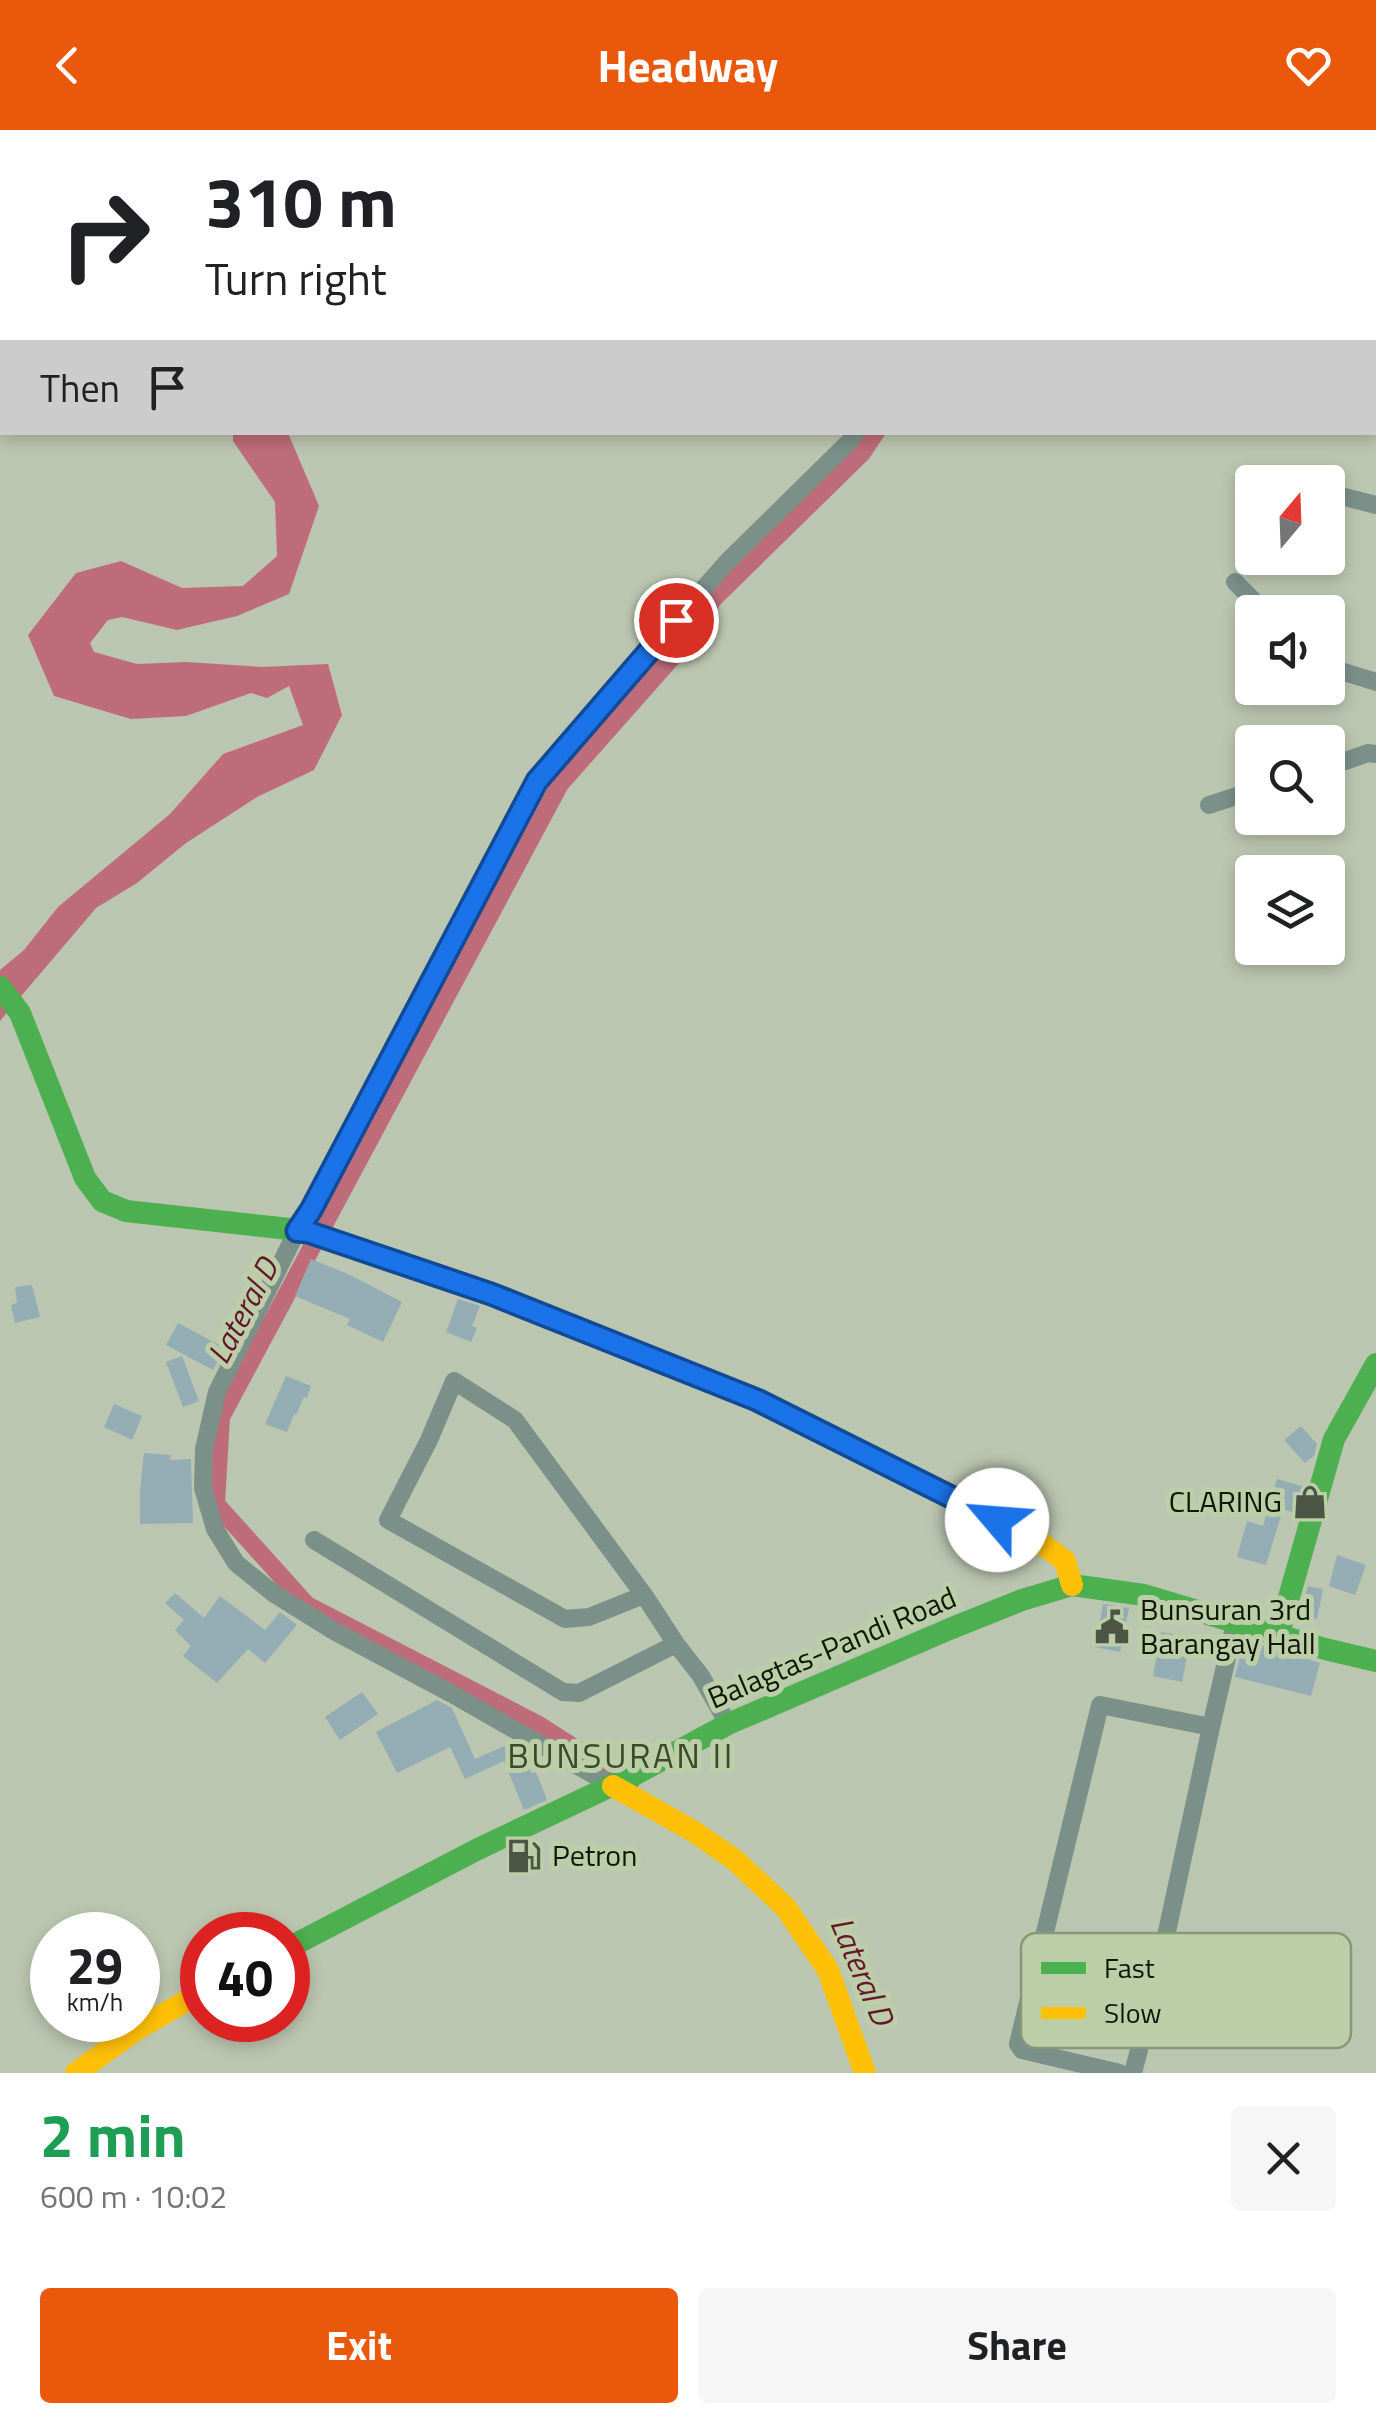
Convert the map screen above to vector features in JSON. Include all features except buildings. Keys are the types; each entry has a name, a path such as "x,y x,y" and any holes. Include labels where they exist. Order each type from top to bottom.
{"street":[{"path":"853,435 728,561 537,781 311,1210 310,1234 217,1392 204,1449 203,1488 214,1529 236,1564 273,1593 334,1632 622,1781 735,1860 786,1908 828,1970 865,2073"},
{"path":"1345,497 1376,505"},
{"path":"1235,582 1248,595"},
{"path":"1345,672 1376,682"},
{"path":"1345,761 1376,754"},
{"path":"1209,805 1235,797"},
{"path":"0,987 20,1013 85,1178 102,1201 126,1212 310,1234 491,1294 757,1400 1033,1537 1065,1561 1072,1585"},
{"path":"1278,1636 1334,1438 1376,1364"},
{"path":"644,1595 589,1617 565,1619 388,1520 430,1440 454,1381 515,1420 644,1595 728,1724"},
{"path":"314,1540 563,1692 579,1694 676,1644"},
{"name":"Balagtas-Pandi Road","path":"310,1937 728,1724 970,1621 1072,1585 1144,1595 1376,1661"},
{"path":"1167,1933 1235,1623"},
{"path":"1045,1933 1100,1705 1212,1727"},
{"path":"76,2073 180,2003"},
{"path":"1021,2032 1018,2044 1022,2050 1120,2073"},
{"path":"1132,2073 1139,2048"}],"shaded area":[{"path":"233,435 289,435 319,506 289,594 237,616 177,630 122,617 108,620 90,643 94,652 137,664 328,664 342,715 314,770 257,797 96,908 0,1021 0,970 24,950 58,907 170,814 223,754 303,725 289,686 267,698 251,693 186,716 131,719 54,696 28,635 76,573 121,561 182,588 243,586 277,556 275,502 233,441"}],"waterway":[{"name":"Lateral D","path":"630,1783 539,1725 307,1605 216,1504 221,1417 560,784 683,645 713,599 862,453 874,435"}],"traffic: fast":[{"path":"0,987 20,1013 85,1178 102,1201 126,1211 307,1231 491,1294 697,1376"},
{"path":"1278,1636 1334,1439 1376,1364"},
{"path":"310,1937 728,1724 952,1628 1072,1585 1144,1595 1376,1661"}],"traffic: slow":[{"path":"697,1376 757,1400 1033,1537 1065,1561 1072,1585"},
{"path":"613,1786 693,1831 735,1860 786,1908 828,1970 865,2073"},
{"path":"76,2073 137,2029 180,2005"}],"place":[{"name":"CLARING","path":"1310,1502"},
{"name":"Bunsuran 3rd Barangay Hall","path":"1112,1627"},
{"name":"Petron","path":"524,1856"}],"district":[{"name":"BUNSURAN II","path":"621,1756"}],"route":[{"path":"676,620 537,781 297,1231 491,1294 757,1400 997,1520"}]}
